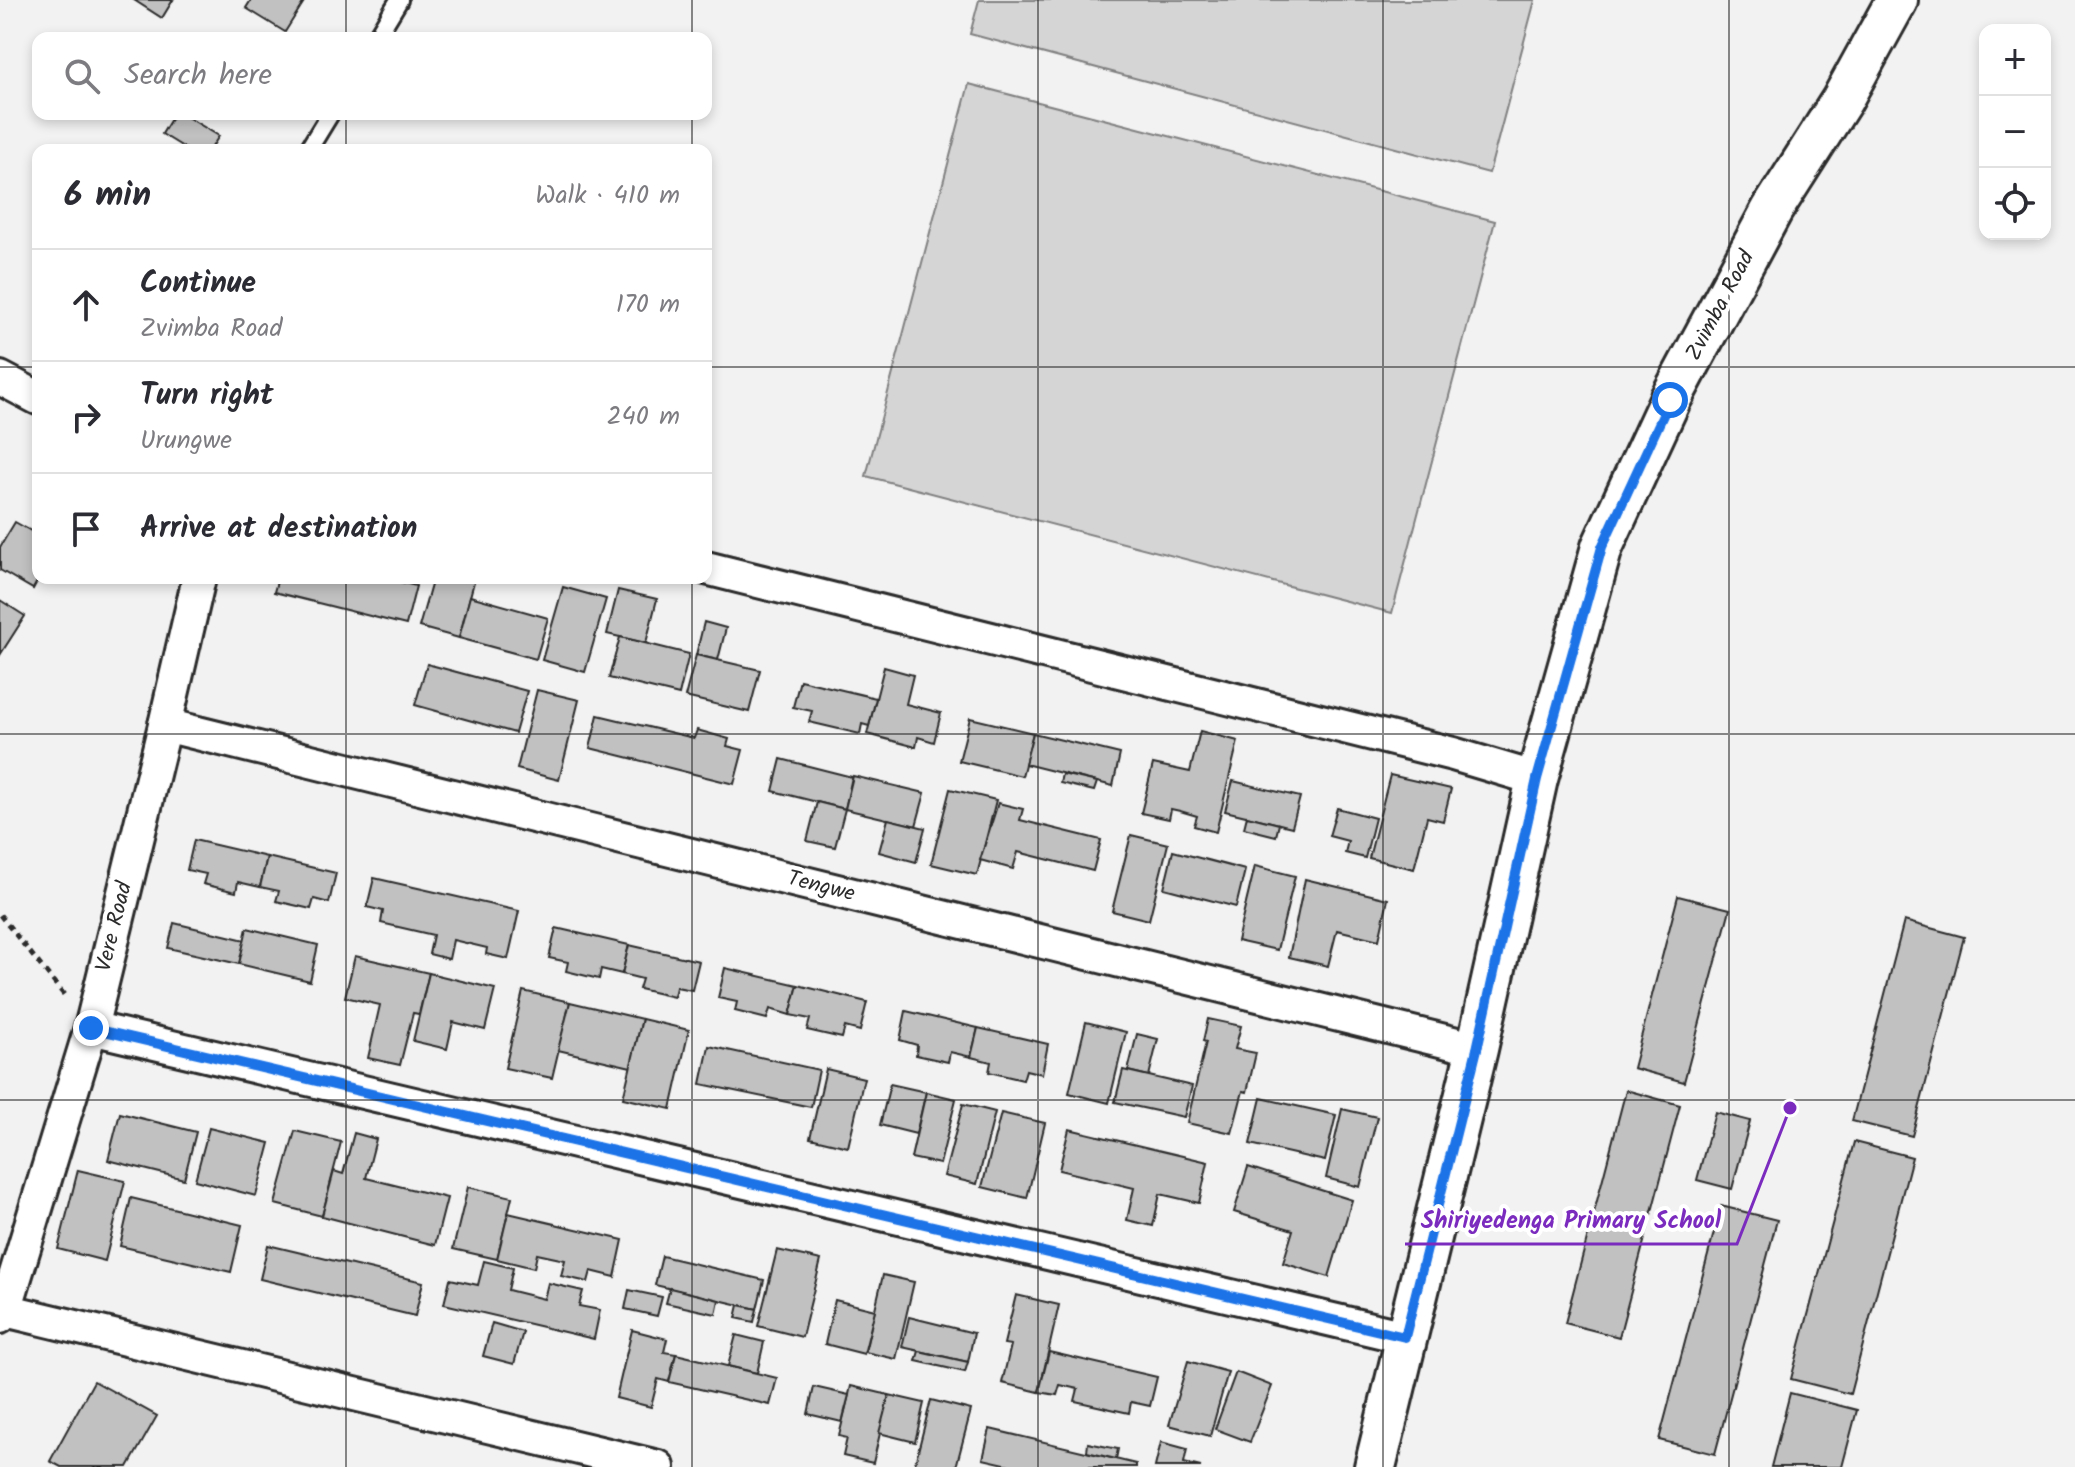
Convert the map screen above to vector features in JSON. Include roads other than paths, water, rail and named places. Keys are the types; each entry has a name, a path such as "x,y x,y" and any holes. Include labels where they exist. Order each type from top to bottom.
{"street":[{"name":"Zvimba Road","path":"1375,1467 1477,1049 1537,779 1602,547 1664,414 1772,210 1842,100 1897,0"},
{"path":"0,378 32,395"},
{"path":"712,569 1453,754 1537,779"},
{"name":"Vere Road","path":"3,1314 91,1028 198,584"},
{"name":"Tengwe","path":"165,725 1477,1049"},
{"path":"91,1028 1405,1337"},
{"path":"3,1314 658,1467"}],"lane":[{"path":"380,32 399,0"},
{"path":"312,144 326,120"}],"place":[{"name":"Shiriyedenga Primary School","path":"1790,1108"}]}
